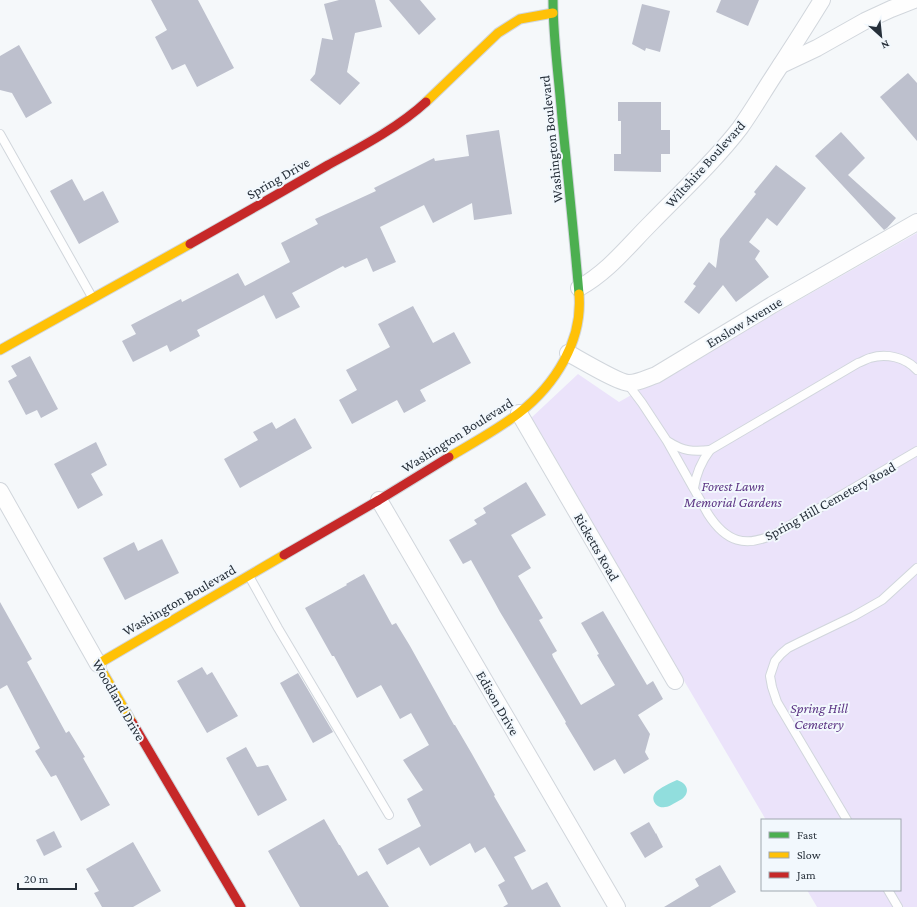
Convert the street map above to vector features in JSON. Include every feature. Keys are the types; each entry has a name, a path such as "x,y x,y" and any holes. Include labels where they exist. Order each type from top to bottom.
{"street":[{"name":"Washington Boulevard","path":"98,664 467,448 519,413 547,386 558,371 575,336 580,303 558,74 553,0"},
{"name":"Wiltshire Boulevard","path":"579,288 610,267 650,223 719,153 740,128 822,0"},
{"path":"781,66 865,21 914,0"},
{"name":"Spring Drive","path":"0,350 273,197 390,129 420,106 498,33 520,19 553,13"},
{"name":"Enslow Avenue","path":"627,383 640,381 656,375 772,305 917,222"},
{"path":"568,353 612,377 627,383"},
{"name":"Ricketts Road","path":"519,413 675,681"},
{"name":"Woodland Drive","path":"0,491 98,664 241,907"},
{"name":"Edison Drive","path":"379,500 617,907"}],"lane":[{"path":"0,134 93,298"},
{"path":"667,441 688,451 699,452 710,450 858,363 870,358 893,356 904,360 917,370"},
{"name":"Spring Hill Cemetery Road","path":"627,383 667,441 715,525 722,533 743,541 755,541 775,534 917,451"},
{"path":"694,488 699,467 710,450"},
{"path":"846,819 777,702 770,676 775,661 788,648 854,616 882,600 917,568"},
{"path":"249,576 278,628 389,815"},
{"path":"889,891 898,907"}],"green space":[{"name":"Forest Lawn Memorial Gardens","path":"917,233 917,907 817,907 808,891 901,891 901,819 765,819 530,419 578,374 619,402"}],"water":[{"path":"677,780 683,783 687,788 685,796 681,800 667,807 659,807 653,798 655,793 662,787"}],"building":[{"path":"151,0 198,0 234,68 197,87 185,64 172,70 155,37 167,30"},
{"path":"339,0 375,0 382,27 355,33 347,72 360,83 340,105 310,80 315,74 322,38 333,40 324,4"},
{"path":"389,0 420,0 436,19 419,35"},
{"path":"721,0 759,0 748,26 716,12"},
{"path":"642,4 670,11 660,52 646,48 645,51 632,44"},
{"path":"19,45 52,103 26,118 12,93 0,90 0,56"},
{"path":"908,73 917,83 917,141 880,97"},
{"path":"618,102 661,102 661,130 670,130 670,154 661,154 661,172 614,171 614,154 621,154 621,121 618,121"},
{"path":"499,130 512,214 474,220 472,203 433,223 424,205 380,227 396,262 373,272 367,258 345,268 343,266 292,293 300,307 276,319 264,295 197,330 200,336 170,352 167,345 133,362 122,341 136,334 131,325 181,299 182,302 238,273 245,286 290,262 281,243 318,224 315,219 376,191 374,188 434,158 435,161 469,156 466,135"},
{"path":"841,132 865,158 848,175 896,218 884,230 815,156"},
{"path":"776,165 806,188 777,226 767,218 749,242 760,251 755,259 769,277 736,302 723,285 699,314 684,302 696,286 693,284 709,262 716,268 720,239 756,194 754,192"},
{"path":"72,179 84,201 103,191 119,222 79,244 50,191"},
{"path":"413,306 433,343 454,332 471,363 420,390 426,401 404,413 397,400 352,424 339,400 357,390 346,370 390,347 378,324"},
{"path":"30,356 58,409 41,418 37,410 26,415 8,381 17,376 11,366"},
{"path":"295,418 312,448 240,488 224,459 258,440 253,432 272,422 276,429"},
{"path":"96,442 107,465 91,474 103,495 78,509 54,464"},
{"path":"526,482 546,515 511,535 531,568 518,576 543,618 539,620 557,651 552,654 553,657 581,705 615,685 597,655 599,654 581,623 603,611 647,685 653,681 663,699 638,715 650,734 645,752 649,759 624,774 615,759 594,771 471,560 463,564 449,540 477,524 474,520 486,513 483,508"},
{"path":"162,539 179,573 125,600 103,558 134,542 138,551"},
{"path":"364,574 392,625 396,623 410,646 526,851 514,857 532,890 547,882 561,907 503,907 508,904 498,885 505,881 485,847 475,853 470,843 430,866 419,847 387,865 378,849 421,826 407,799 423,790 403,760 429,745 411,713 400,719 381,685 357,698 305,608"},
{"path":"0,602 32,659 27,662 66,733 69,731 85,757 83,758 110,805 81,821 56,775 51,777 35,751 40,748 7,685 0,689"},
{"path":"202,667 207,675 212,672 238,716 207,733 177,681"},
{"path":"298,673 333,732 313,743 280,683"},
{"path":"246,747 257,767 268,765 287,800 258,816 226,758"},
{"path":"324,819 358,876 367,871 389,907 300,907 268,851"},
{"path":"649,822 663,847 645,858 630,833"},
{"path":"54,831 62,847 44,856 36,840"},
{"path":"133,842 161,891 133,907 102,907 94,893 99,891 86,869"},
{"path":"720,865 736,892 710,907 664,907 699,886 695,879"}],"traffic: fast":[{"path":"553,0 555,44 579,294"}],"traffic: slow":[{"path":"426,102 498,33 520,19 553,13"},
{"path":"0,350 190,244"},
{"path":"449,457 511,419 532,402 544,389 564,361 571,345 579,311 579,294"},
{"path":"132,722 98,664 284,555"}],"traffic: jam":[{"path":"190,244 379,136 404,120 426,102"},
{"path":"284,555 379,500 449,457"},
{"path":"132,722 241,907"}],"park label":[{"name":"Spring Hill Cemetery","path":"819,716"}]}
